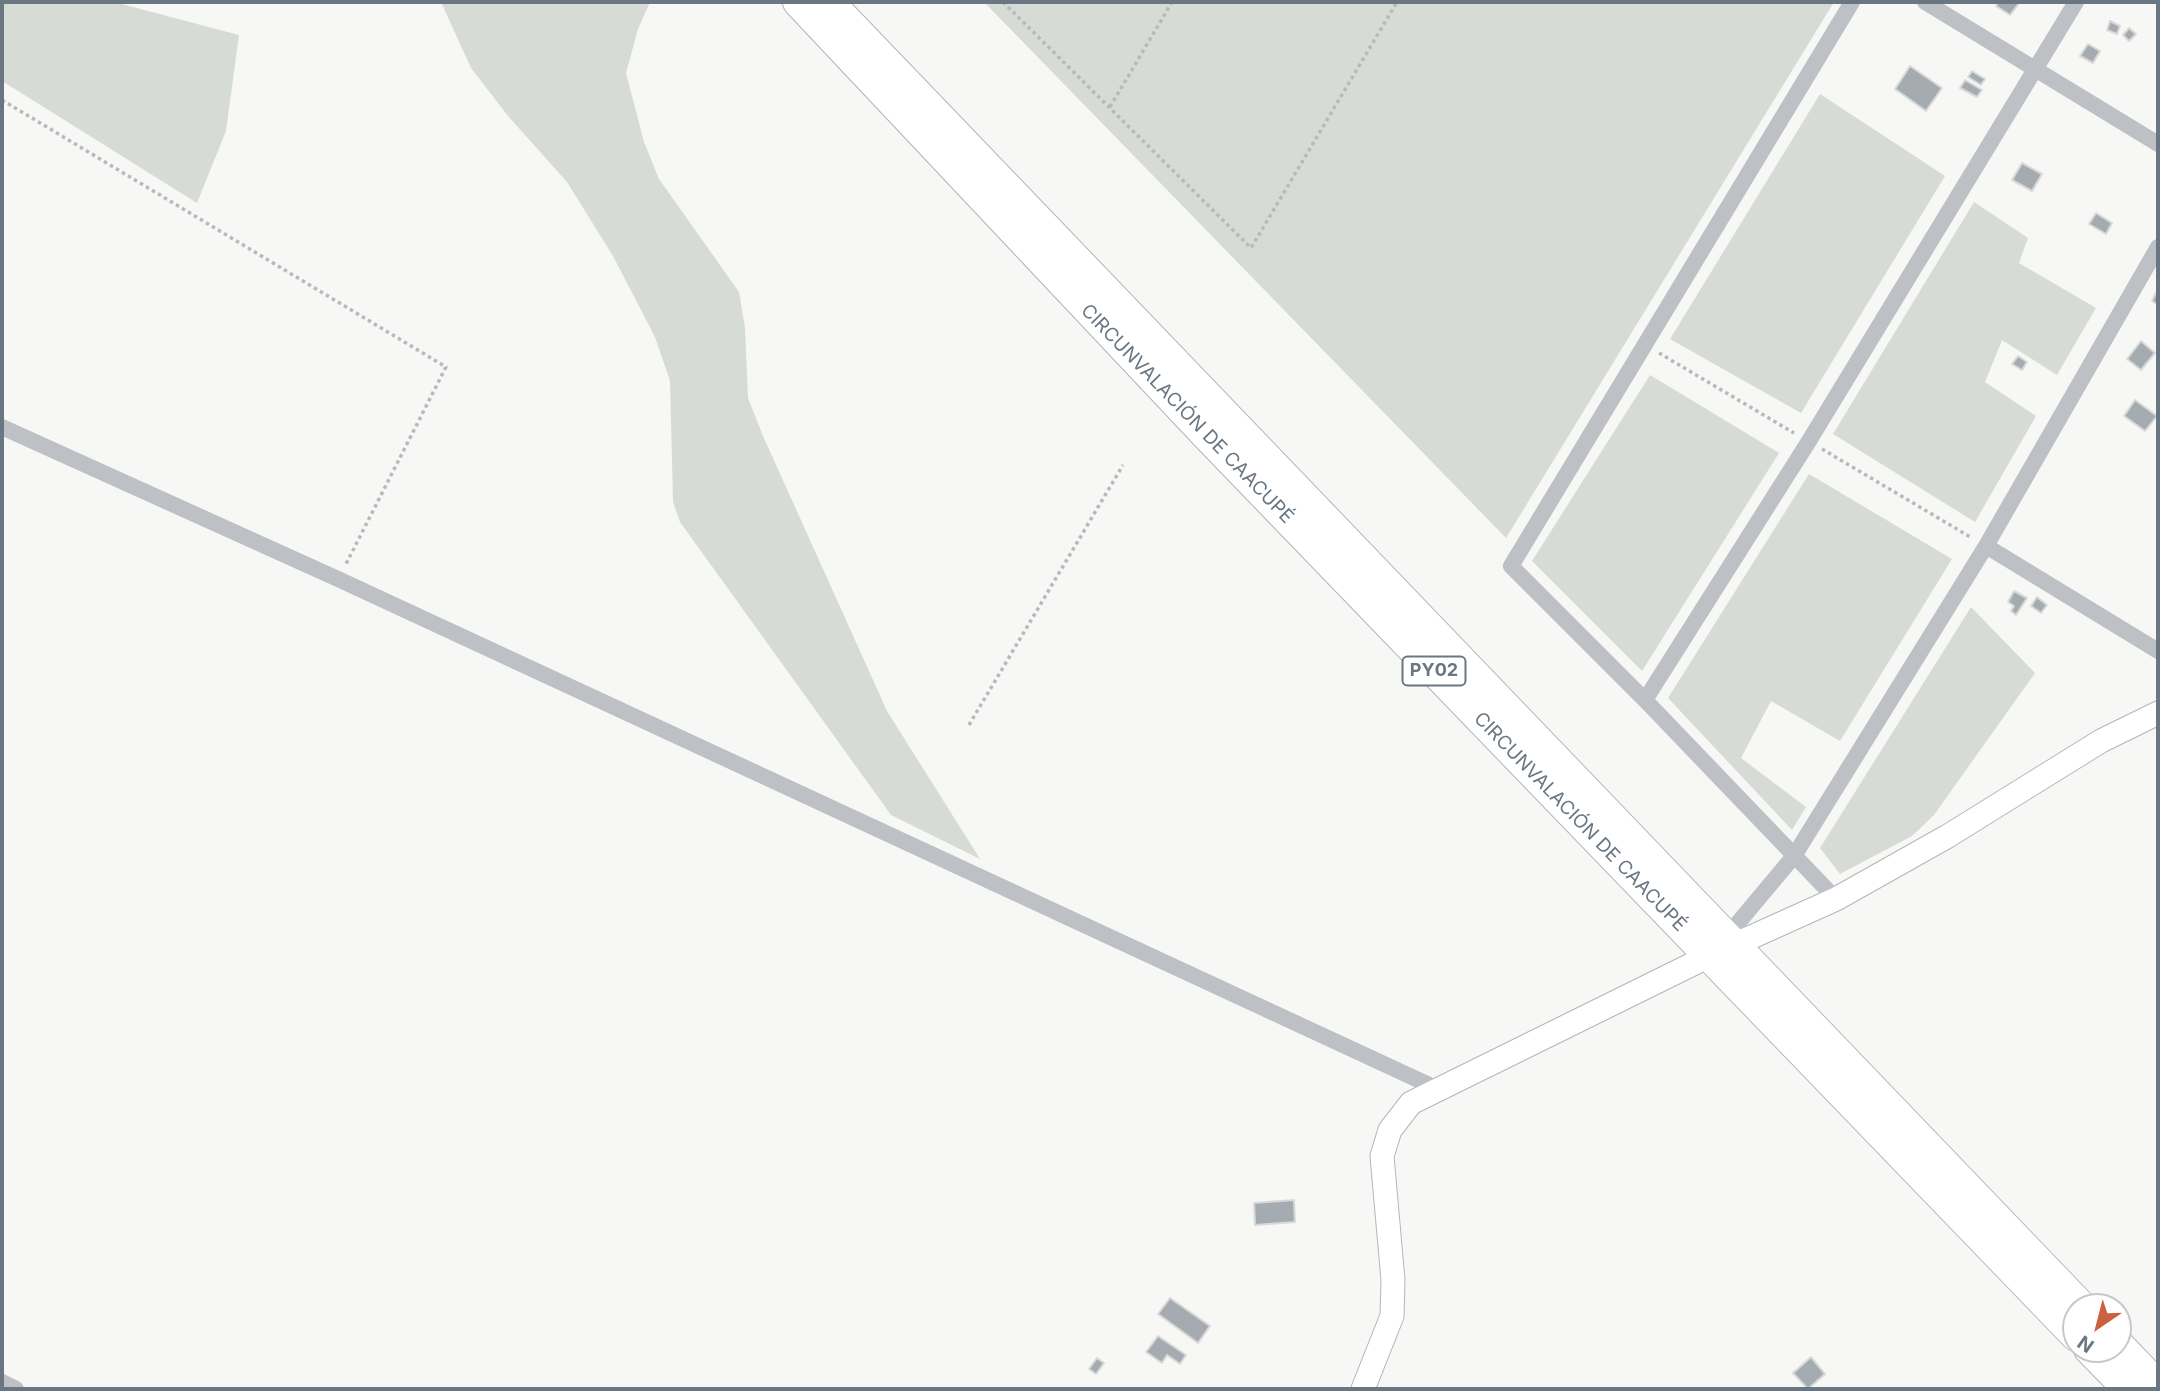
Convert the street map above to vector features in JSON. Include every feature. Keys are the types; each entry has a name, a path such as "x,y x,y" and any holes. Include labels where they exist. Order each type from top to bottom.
{"highway":[{"name":"CIRCUNVALACIÓN DE CAACUPÉ","path":"798,2 1207,436 1724,945 2068,1293"},
{"name":"CIRCUNVALACIÓN DE CAACUPÉ","path":"829,2 1724,945 2062,1320"},
{"path":"2132,1359 2158,1386"},
{"path":"2103,1363 2128,1389"}],"street":[{"path":"1836,899 1645,700 1511,566 1852,2"},
{"path":"1924,2 2158,144"},
{"path":"1645,700 1801,453 2076,2"},
{"path":"1724,945 1794,856 1986,546 2158,247"},
{"path":"2,427 338,579 1440,1090"},
{"path":"1986,546 2157,647"},
{"path":"1363,1389 1392,1316 1393,1280 1382,1156 1391,1130 1411,1103 1724,945 1836,899 1948,836 2101,741 2158,713"},
{"path":"2,1382 16,1389"}],"path":[{"path":"1003,2 1251,248 1397,2"},
{"path":"1110,107 1172,2"},
{"path":"2,100 446,367 338,579"},
{"path":"969,725 1123,465"}],"shaded area":[{"path":"2,2 114,2 239,35 226,131 197,203 2,81"},
{"path":"441,2 650,2 638,29 626,73 644,142 659,179 739,292 745,328 748,398 763,436 887,711 980,859 891,815 680,522 673,502 670,381 655,337 613,256 567,182 508,116 471,68"},
{"path":"984,2 1834,2 1506,538"},
{"path":"1820,94 1945,176 1801,413 1670,339"},
{"path":"1974,202 2028,238 2019,263 2096,308 2057,375 2002,340 1985,382 2036,416 1975,522 1833,434"},
{"path":"1650,375 1779,453 1642,671 1532,561"},
{"path":"1809,474 1952,559 1840,741 1771,701 1741,758 1806,807 1792,830 1668,698"},
{"path":"1971,607 2035,673 1934,815 1912,836 1840,874 1820,848"}],"building":[{"path":"1999,2 2020,2 2010,15 1996,6"},
{"path":"2110,21 2120,26 2117,34 2107,30"},
{"path":"2129,28 2136,34 2129,41 2123,35"},
{"path":"2088,44 2100,51 2093,63 2080,56"},
{"path":"1910,66 1942,88 1926,111 1895,89"},
{"path":"1972,71 1985,79 1981,85 1968,77"},
{"path":"1965,80 1982,90 1977,97 1960,88"},
{"path":"2022,163 2042,174 2032,191 2012,180"},
{"path":"2096,213 2112,223 2106,234 2089,224"},
{"path":"2158,291 2158,305 2152,301"},
{"path":"2141,341 2155,353 2141,370 2127,359"},
{"path":"2018,356 2027,362 2022,370 2012,364"},
{"path":"2135,400 2157,416 2145,431 2124,416"},
{"path":"2014,591 2027,598 2016,615 2011,611 2014,606 2008,602"},
{"path":"2037,597 2047,605 2041,613 2031,606"},
{"path":"1294,1200 1295,1222 1255,1225 1254,1203"},
{"path":"1170,1298 1210,1326 1198,1343 1158,1314"},
{"path":"1158,1336 1186,1355 1180,1364 1167,1355 1162,1363 1146,1352"},
{"path":"1811,1357 1825,1374 1808,1389 1793,1373"},
{"path":"1097,1358 1104,1363 1096,1374 1089,1369"}]}
